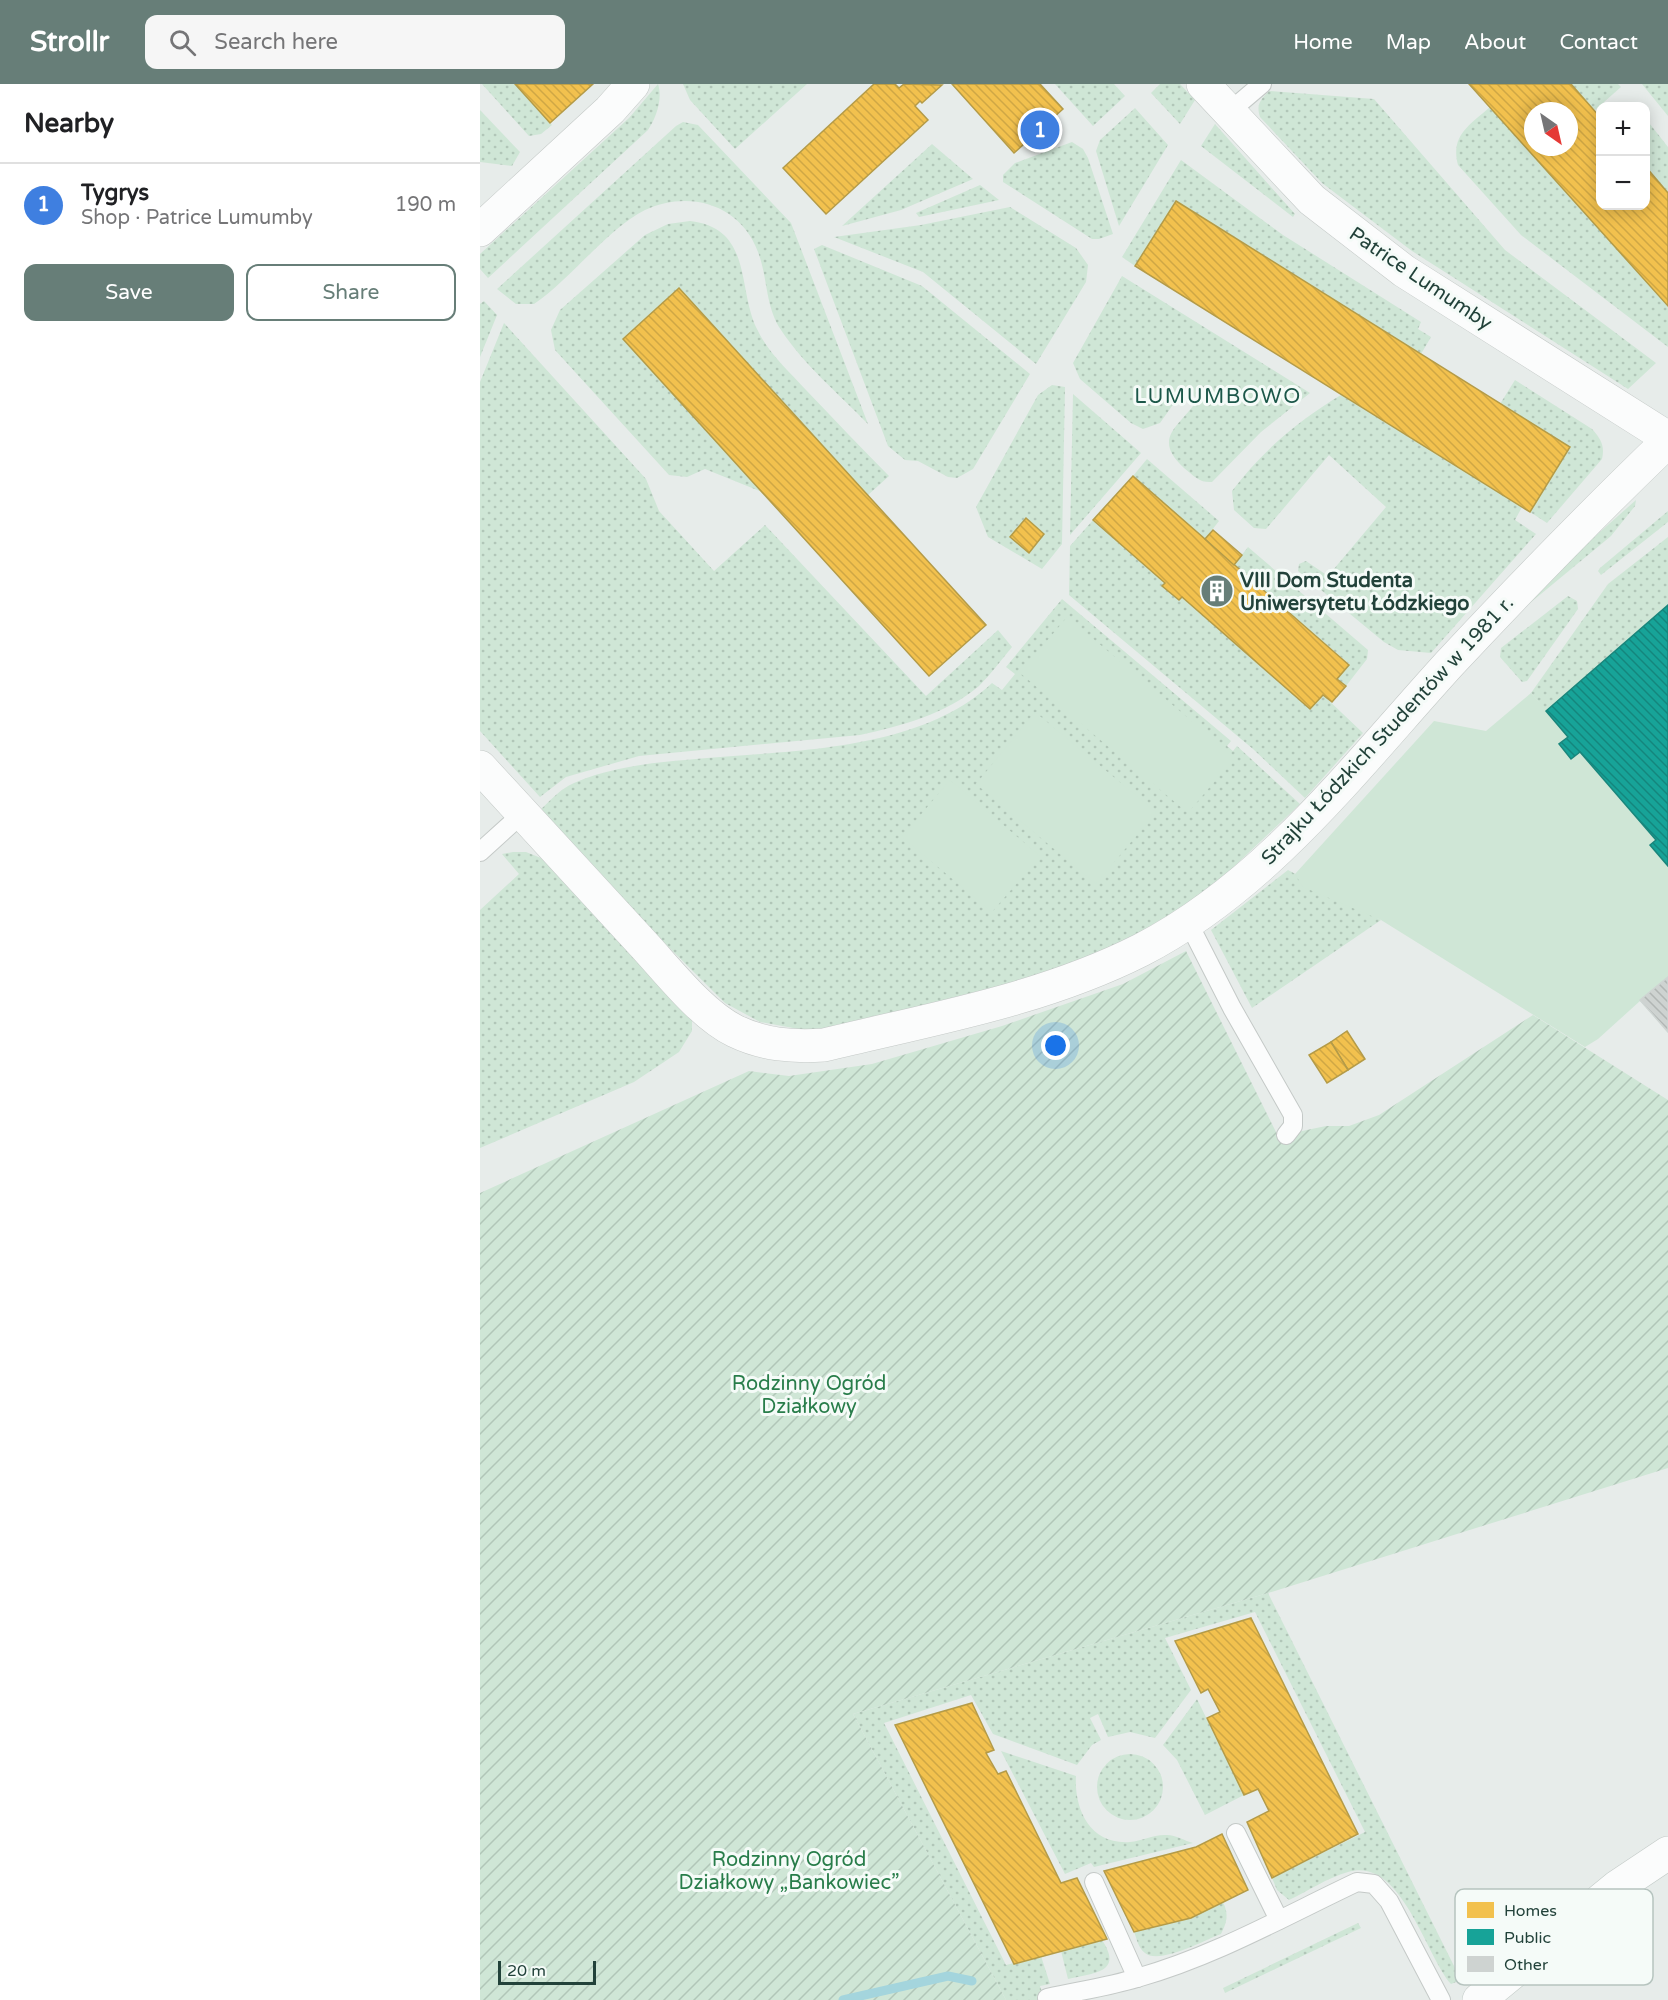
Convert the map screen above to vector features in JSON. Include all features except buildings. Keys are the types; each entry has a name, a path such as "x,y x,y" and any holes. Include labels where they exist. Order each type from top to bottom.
{"street":[{"path":"480,230 610,110 633,84"},
{"name":"Patrice Lumumby","path":"1203,84 1312,201 1404,271 1668,440"},
{"name":"Strajku Łódzkich Studentów w 1981 r.","path":"480,766 659,962 733,1031 761,1042 790,1047 824,1046 1061,985 1144,948 1188,922 1233,890 1279,849 1559,547 1668,440"},
{"path":"1615,1889 1668,1853"},
{"path":"1479,2000 1497,1985"}],"lane":[{"path":"1229,112 1262,84"},
{"path":"480,852 523,813"},
{"path":"1188,922 1232,1008 1293,1115 1293,1126 1286,1136"},
{"path":"1236,1833 1279,1920"},
{"path":"1094,1882 1137,1978"},
{"path":"1047,1998 1137,1978 1225,1946 1357,1882 1374,1884 1389,1901 1441,2000"}],"green space":[{"path":"482,84 515,84 552,125 541,134 529,136"},
{"path":"658,84 660,96 658,108 648,130 488,278 480,269 480,254 629,118"},
{"path":"683,84 807,84 735,149 690,100"},
{"path":"1055,84 1114,84 1125,96 1093,126"},
{"path":"1160,84 1180,84 1195,100 1180,124 1151,93"},
{"path":"1571,84 1618,84 1621,87 1604,102 1596,102 1595,110"},
{"path":"1642,84 1668,84 1668,116"},
{"path":"1269,91 1374,99 1505,250 1656,363 1628,389 1412,251 1322,183 1260,117 1258,109 1260,103"},
{"path":"1490,107 1524,145 1524,156 1534,156 1668,306 1668,347 1521,235 1458,165 1456,155 1459,138 1469,125"},
{"path":"1135,108 1168,145 1119,226 1096,151 1100,140"},
{"path":"480,110 520,152 512,166 480,162"},
{"path":"683,122 698,125 791,223 868,424 790,343 772,311 761,262 750,236 740,223 727,213 712,206 679,201 645,210 617,229 548,294 534,304 516,304 497,289"},
{"path":"1215,124 1295,214 1293,217 1201,146"},
{"path":"1650,124 1668,147 1668,193 1650,172"},
{"path":"1072,142 1083,149 1088,158 1113,234 1092,239 1003,182 1003,175 1015,163"},
{"path":"932,144 973,179 901,210 842,226"},
{"path":"1181,160 1283,235 1421,322 1418,329 1431,337 1421,354 1176,201 1135,266 1122,257"},
{"path":"980,185 999,200 919,217 916,213"},
{"path":"1010,207 1076,248 1088,265 1086,282 1036,364 923,272 834,237 921,225"},
{"path":"690,221 710,226 724,235 734,248 740,263 751,313 767,346 786,369 889,476 868,495 679,288 623,339 762,492 705,469 687,477 669,475 555,350 551,330 560,310 645,235 668,224"},
{"path":"822,245 922,286 1030,374 973,469 957,478 948,477 918,461 905,460 888,446 814,249"},
{"path":"1122,276 1310,393 1261,432 1212,482 1200,480 1184,468 1174,457 1170,448 1169,440 1172,432 1198,399 1184,389 1160,423 1143,429 1131,423 1080,379 1073,363"},
{"path":"484,301 497,315 480,357 480,304"},
{"path":"504,323 646,479 659,511 714,571 765,525 926,696 998,630 1012,647 979,686 952,704 923,718 860,735 639,756 566,777 540,797 480,731 480,382"},
{"path":"1515,380 1592,429 1603,446 1602,459 1547,523 1530,512 1570,447 1500,404"},
{"path":"1052,385 1065,387 1062,544 1042,569 988,537 976,507 1038,395","holes":["1026,519 1044,534 1029,553 1010,537"]},
{"path":"1073,394 1141,453 1070,535"},
{"path":"1341,395 1522,507 1515,520 1536,534 1431,653 1398,650 1384,642 1298,571 1299,564 1306,561 1328,576 1386,507 1329,455 1266,529 1254,528 1234,510 1232,491 1256,463 1296,426"},
{"path":"1147,459 1219,521 1205,539 1133,476"},
{"path":"1636,500 1635,506 1611,536 1506,623 1583,547"},
{"path":"1668,511 1668,522 1601,575 1598,571 1600,568"},
{"path":"1093,520 1165,583 1163,586 1179,600 1182,597 1310,709 1323,695 1363,733 1305,798 1253,749 1069,595 1070,546"},
{"path":"1668,537 1668,605 1546,711 1531,693 1608,584"},
{"path":"1248,547 1368,650 1367,659 1346,686 1337,679 1349,664 1234,565"},
{"path":"1568,596 1577,601 1578,609 1527,681 1522,682 1500,657 1501,648"},
{"path":"1062,599 1231,741 1227,746 1233,751 1237,746 1300,804 1224,876 1185,905 1137,934 1084,959 1022,980 831,1029 804,1030 760,1022 725,1003 607,886 539,811 569,786 614,770 657,763 847,744 888,736 926,724 961,706 992,683 1002,690 1015,674 1006,667"},
{"path":"1668,605 1668,1032 1640,1001 1598,1039 1585,1047 1381,920 1303,887 1295,874 1434,721 1486,731 1531,693 1546,710"},
{"path":"1067,617 1235,757 1188,813 1020,673"},
{"path":"1035,712 1156,812 1096,884 976,784"},
{"path":"950,780 1040,856 992,912 902,837"},
{"path":"526,852 546,860 692,1020 692,1031 679,1052 634,1082 480,1148 480,910 519,874 502,854"},
{"path":"1288,870 1381,920 1252,1008 1211,930"},
{"name":"Rodzinny Ogród Działkowy","path":"1186,951 1278,1136 1326,1126 1349,1126 1379,1115 1533,1015 1668,1100 1668,1468 1268,1593 853,1714 1006,2000 480,2000 480,1193 749,1071 789,1076 872,1064 1002,1026 1123,984"},
{"path":"1268,1593 1455,1968 1455,1982 1451,1984 1441,1970 1410,1911 1397,1892 1383,1879 1367,1871 1348,1872 1289,1900 1277,1890 1272,1878 1365,1832 1255,1612 1165,1638 1191,1690 1155,1738 1130,1732 1108,1737 1098,1714 1090,1718 1101,1740 1092,1745 1077,1765 993,1734 971,1695 884,1723 1006,1965 1041,1956 1050,1984 1040,1986 1044,2000 1006,2000 853,1714"},
{"path":"1197,1699 1244,1795 1205,1815 1177,1760 1163,1745"},
{"path":"1001,1751 1076,1776 1078,1801 1082,1812 1087,1822 1104,1838 1130,1842 1167,1835 1193,1843 1094,1867 1091,1863 1065,1874"},
{"path":"1130,1754 1143,1756 1153,1764 1161,1774 1163,1787 1161,1800 1153,1810 1143,1818 1130,1820 1117,1818 1107,1810 1099,1800 1097,1787 1099,1774 1107,1764 1117,1756"},
{"path":"1223,1902 1226,1918 1221,1934 1161,1956 1145,1953 1139,1946 1134,1932"},
{"path":"1358,1923 1361,1928 1225,1993 1223,1988"},
{"path":"1102,1940 1108,1951 1108,1965 1096,1973 1068,1979 1061,1951"}],"waterway":[{"path":"843,2000 948,1976 972,1981"}],"place":[{"name":"Tygrys","path":"1040,130"},
{"name":"VIII Dom Studenta Uniwersytetu Łódzkiego","path":"1217,591"}],"district":[{"name":"LUMUMBOWO","path":"1218,396"}],"park label":[{"name":"Rodzinny Ogród Działkowy „Bankowiec”","path":"789,1870"}]}
